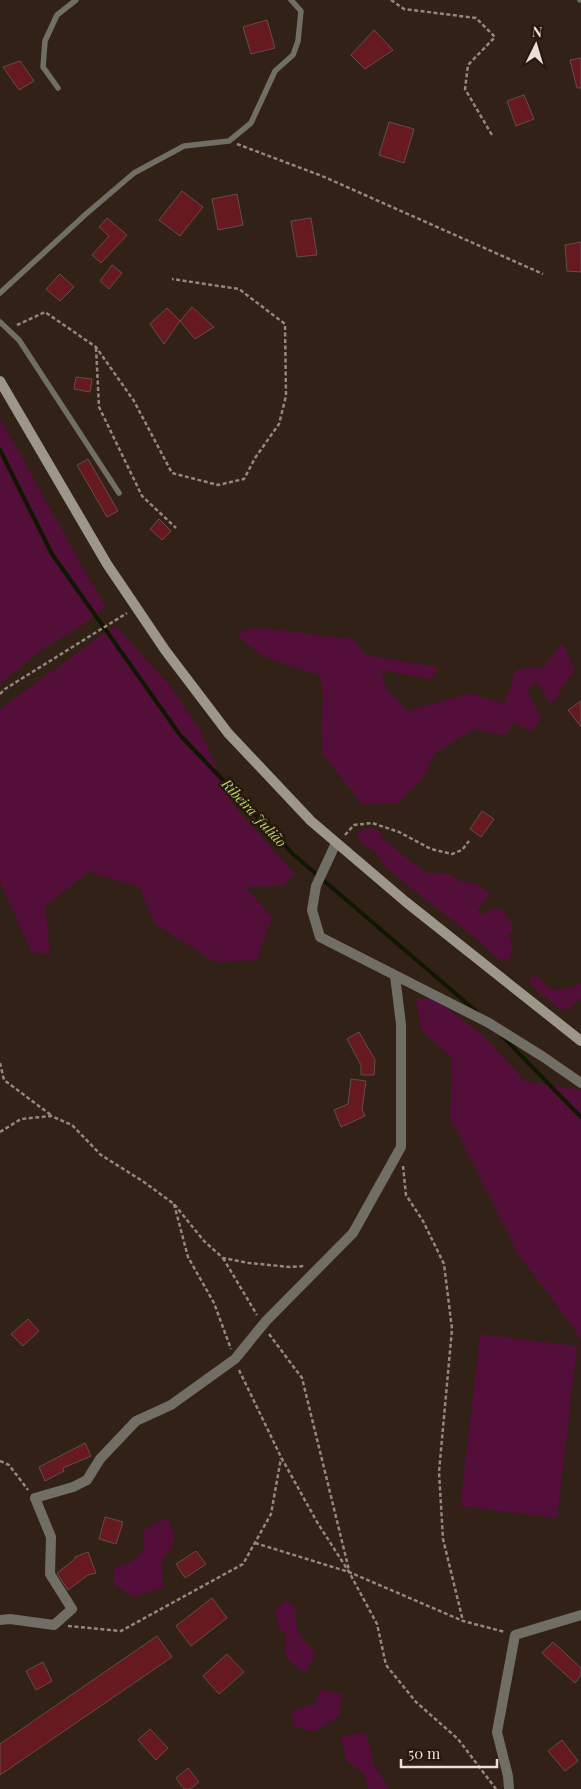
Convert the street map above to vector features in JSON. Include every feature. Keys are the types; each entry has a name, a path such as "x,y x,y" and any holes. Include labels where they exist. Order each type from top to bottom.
{"main road":[{"path":"0,381 107,564 165,650 228,733 311,821 336,843 406,902 581,1041"}],"street":[{"path":"336,843 316,886 312,910 320,937 489,1023 581,1083"},
{"path":"0,1620 10,1619 54,1625 72,1609 50,1574 51,1537 35,1498 74,1487 87,1480 100,1459 136,1421 171,1404 234,1359 263,1325 353,1233 401,1148 401,1024 395,976"},
{"path":"509,1789 508,1776 497,1732 515,1635 581,1615"}],"lane":[{"path":"58,88 42,67 45,41 57,15 76,0"},
{"path":"0,293 134,173 184,146 229,141 251,124 274,71 294,55 298,42 301,11 291,0"},
{"path":"0,322 19,340 119,493"}],"path":[{"path":"391,0 404,8 476,18 495,37 468,65 465,89 492,135"},
{"path":"229,141 322,176 544,274"},
{"path":"8,330 45,312 96,347 134,401 172,473 218,485 244,479 255,458 279,424 286,396 285,324 239,288 172,279"},
{"path":"96,347 99,407 142,496 176,528"},
{"path":"0,694 5,689 136,607"},
{"path":"336,843 354,825 372,823 399,832 431,850 452,854 462,850 468,842"},
{"path":"0,1063 4,1080 51,1116 72,1125 101,1155 144,1182 174,1204 204,1241 223,1258 263,1325 302,1378 349,1572"},
{"path":"0,1132 22,1119 51,1116"},
{"path":"401,1148 406,1195 423,1221 444,1264 452,1328 439,1472 443,1539 463,1621"},
{"path":"174,1204 188,1257 214,1303 234,1359 281,1457 317,1522 349,1572 378,1624 386,1665 416,1702 458,1739 496,1789"},
{"path":"223,1258 290,1267 324,1263"},
{"path":"54,1625 121,1631 243,1564 271,1514 281,1457"},
{"path":"0,1461 9,1465 35,1498"},
{"path":"255,1544 349,1572 463,1621 515,1635"}],"shaded area":[{"path":"0,418 105,607 84,624 41,650 0,684"},
{"path":"115,625 171,687 202,733 231,802 294,873 284,886 245,887 272,917 257,960 215,962 155,924 139,887 89,872 45,906 50,955 31,952 0,882 0,709"},
{"path":"253,628 353,639 365,655 438,667 431,679 381,670 386,688 407,711 470,693 504,704 516,669 543,667 562,643 575,669 551,705 536,681 527,690 541,719 532,731 513,723 505,735 474,729 435,753 423,778 398,803 361,803 323,755 321,727 323,699 320,675 264,656 236,633"},
{"path":"363,829 378,829 382,838 424,872 449,874 460,881 474,883 490,893 477,911 483,915 493,908 502,909 512,924 513,932 507,934 513,948 507,962 496,957 484,945 385,867 377,853 362,844 356,834"},
{"path":"533,974 552,990 569,988 581,983 581,998 568,1010 558,1008 529,983"},
{"path":"416,999 434,999 483,1035 525,1081 581,1090 581,1340 519,1256 450,1118 452,1058 421,1030"},
{"path":"480,1334 577,1346 557,1518 460,1506"},
{"path":"167,1517 172,1530 173,1544 162,1560 163,1587 134,1597 113,1584 115,1567 131,1562 144,1551 144,1530"},
{"path":"286,1600 296,1609 296,1624 299,1634 316,1653 305,1673 285,1657 286,1635 279,1630 275,1610"},
{"path":"320,1689 342,1694 339,1716 314,1732 293,1726 291,1711 316,1703"},
{"path":"365,1733 374,1765 389,1789 368,1789 364,1773 346,1761 341,1736"}],"building":[{"path":"267,20 275,48 251,54 243,27"},
{"path":"374,30 393,50 365,69 351,55"},
{"path":"581,58 581,88 577,88 570,60"},
{"path":"20,61 34,81 19,90 3,67"},
{"path":"524,95 534,119 516,126 507,101"},
{"path":"389,122 414,129 404,163 379,155"},
{"path":"182,191 203,207 180,236 159,220"},
{"path":"237,194 243,225 218,230 212,199"},
{"path":"107,218 127,235 101,263 92,255 109,236 99,227"},
{"path":"311,218 317,255 297,257 291,221"},
{"path":"581,242 581,272 567,271 565,245"},
{"path":"112,265 122,273 109,289 100,281"},
{"path":"60,274 74,287 60,301 46,289"},
{"path":"192,307 214,327 195,339 180,321"},
{"path":"167,308 180,321 164,344 150,324"},
{"path":"76,377 92,379 90,392 74,389"},
{"path":"88,459 118,511 107,517 77,465"},
{"path":"159,519 171,531 162,540 150,529"},
{"path":"581,701 581,727 568,710"},
{"path":"482,811 494,819 481,837 470,829"},
{"path":"359,1032 375,1060 374,1075 361,1075 361,1065 347,1039"},
{"path":"351,1079 366,1081 362,1109 365,1116 341,1127 334,1110 348,1104"},
{"path":"28,1319 39,1331 23,1346 11,1334"},
{"path":"85,1443 91,1456 63,1468 64,1471 45,1481 39,1467"},
{"path":"105,1517 123,1522 116,1544 99,1539"},
{"path":"196,1551 206,1564 185,1578 176,1564"},
{"path":"88,1552 96,1573 88,1575 68,1590 57,1573 75,1557"},
{"path":"212,1598 227,1618 191,1646 176,1626"},
{"path":"157,1636 172,1657 0,1775 0,1744"},
{"path":"553,1642 581,1668 581,1675 575,1683 542,1653"},
{"path":"227,1654 244,1672 219,1694 203,1676"},
{"path":"43,1662 52,1681 36,1690 26,1671"},
{"path":"150,1729 168,1748 156,1760 138,1740"},
{"path":"562,1740 578,1761 565,1771 548,1751"},
{"path":"188,1768 199,1782 190,1789 184,1789 176,1778"}],"waterway":[{"name":"Ribeira Julião","path":"0,450 52,554 180,735 294,855 477,1012"},
{"name":"Ribeira Julião","path":"502,1036 581,1117"}]}
